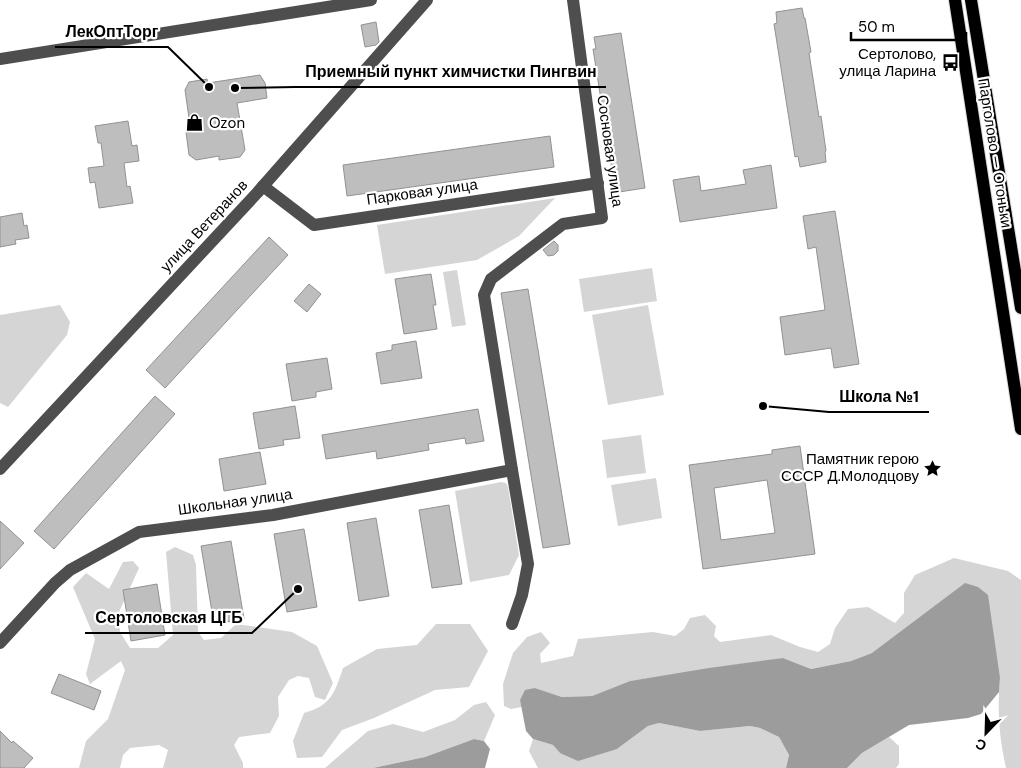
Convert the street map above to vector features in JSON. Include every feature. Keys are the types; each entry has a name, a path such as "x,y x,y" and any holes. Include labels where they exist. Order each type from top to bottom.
{"main road":[{"name":"Парголово — Огоньки","path":"955,0 1021,429"},
{"name":"Парголово — Огоньки","path":"971,0 1021,308"}],"street":[{"path":"0,59 371,0"},
{"name":"улица Ветеранов","path":"0,469 263,186 427,0"},
{"name":"Сосновая улица","path":"512,470 484,296 491,279 563,224 602,218 573,0"},
{"name":"Парковая улица","path":"263,186 314,225 598,183"},
{"path":"512,470 528,564 522,595 512,624"},
{"name":"Школьная улица","path":"0,643 55,583 70,570 139,532 273,515 512,470"}],"shaded area":[{"path":"555,198 519,236 477,260 385,274 377,225"},
{"path":"652,268 657,301 584,312 579,279"},
{"path":"457,270 466,325 452,327 443,272"},
{"path":"60,305 70,322 67,335 8,407 0,403 0,315"},
{"path":"648,305 664,395 608,405 592,315"},
{"path":"641,435 646,473 607,478 602,440"},
{"path":"656,478 662,518 618,526 611,485"},
{"path":"501,482 506,483 508,487 519,555 509,575 470,582 455,491"},
{"path":"175,547 193,555 196,565 198,632 204,640 221,638 236,624 292,632 317,646 333,683 325,700 315,697 309,678 298,676 289,680 278,697 279,716 270,733 239,737 234,745 243,763 243,768 163,768 168,750 159,745 130,748 123,755 120,768 79,768 86,741 108,719 125,670 121,661 90,684 86,674 95,639 73,587 86,573 109,589 123,562 133,561 139,568 119,612 120,632 130,648 158,648 173,635 166,552"},
{"path":"954,558 1008,571 1021,580 1021,768 1006,768 999,723 1000,678 872,653 851,661 811,669 783,658 630,681 592,696 562,697 535,688 520,700 522,707 511,709 504,706 503,684 513,653 527,637 541,632 550,643 540,654 541,663 573,656 578,639 653,632 675,636 684,629 690,618 705,615 716,626 714,636 720,642 771,635 818,652 830,644 835,628 848,609 868,607 895,623 904,613 904,593 915,575"},
{"path":"965,583 978,587 988,595 1000,678 999,692 981,714 968,718 909,725 862,753 847,768 786,768 789,755 779,737 760,728 750,726 700,731 659,723 648,726 617,749 578,761 560,753 553,745 533,739 526,731 520,700 525,690 535,688 562,697 592,696 630,681 783,658 811,669 851,661 872,653"},
{"path":"436,624 470,624 488,651 469,687 435,690 374,718 342,730 322,757 297,758 293,741 304,713 320,706 331,697 343,668 377,649 417,645"},
{"path":"486,702 495,715 484,741 474,739 425,757 373,768 325,768 368,731 393,724 423,732 455,720 474,705"},
{"path":"659,723 700,731 750,726 760,728 779,737 789,755 786,768 538,768 529,751 533,739 553,745 560,753 617,749 648,726"},
{"path":"889,737 899,746 899,764 896,768 847,768 862,753"},
{"path":"474,739 484,741 490,749 485,768 373,768 425,757"}],"building":[{"path":"802,8 811,52 809,53 819,117 821,116 826,162 800,167 798,156 795,157 774,24 777,23 776,12"},
{"path":"376,22 379,42 376,45 365,47 361,25"},
{"path":"621,33 645,188 619,192 617,181 614,182 593,49 596,49 594,37"},
{"path":"260,75 265,83 267,98 237,103 245,150 240,157 219,160 219,156 196,160 189,155 186,132 191,132 185,90 189,82 207,79 208,83"},
{"path":"128,121 132,146 137,145 139,161 124,163 127,187 130,186 133,203 99,208 95,182 90,183 88,168 104,166 101,143 98,143 95,126"},
{"path":"550,136 554,167 347,196 343,165"},
{"path":"771,165 777,208 680,222 673,180 699,176 701,191 746,184 743,170"},
{"path":"835,211 859,364 834,368 831,348 785,355 780,317 825,310 816,247 808,249 803,216"},
{"path":"22,213 24,226 27,225 29,238 15,240 16,244 0,247 0,217"},
{"path":"269,237 288,255 165,388 146,370"},
{"path":"554,241 558,245 558,251 554,255 548,256 543,250"},
{"path":"431,274 436,305 433,305 437,329 404,334 395,279"},
{"path":"309,284 321,294 307,312 294,301"},
{"path":"528,289 570,544 543,548 501,293"},
{"path":"416,341 422,378 381,384 376,353 392,350 392,345"},
{"path":"327,358 332,389 316,392 316,397 292,401 286,364"},
{"path":"155,396 175,414 54,549 34,531"},
{"path":"295,406 300,438 283,440 284,445 259,449 253,413"},
{"path":"478,409 484,441 466,444 465,438 428,444 429,450 377,459 376,451 326,459 322,435"},
{"path":"800,446 815,554 703,569 689,465 772,454 772,450","holes":["767,480 775,533 721,540 714,488"]},
{"path":"260,452 266,484 224,491 219,459"},
{"path":"449,505 462,584 432,588 419,510"},
{"path":"376,518 389,596 359,601 347,523"},
{"path":"0,521 24,543 0,569"},
{"path":"304,529 317,607 287,612 274,534"},
{"path":"231,541 244,619 214,624 201,546"},
{"path":"157,584 165,635 131,641 123,590"},
{"path":"59,674 101,691 94,710 51,693"},
{"path":"0,731 12,743 13,741 33,758 24,768 0,768"}],"place":[{"name":"Сертолово, улица Ларина","path":"950,63"},
{"name":"ЛекОптТорг","path":"209,87"},
{"name":"Приемный пункт химчистки Пингвин","path":"235,88"},
{"name":"Ozon","path":"195,123"},
{"name":"Школа №1","path":"763,406"},
{"name":"Памятник герою СССР Д.Молодцову","path":"933,468"},
{"name":"Сертоловская ЦГБ","path":"298,589"}]}
